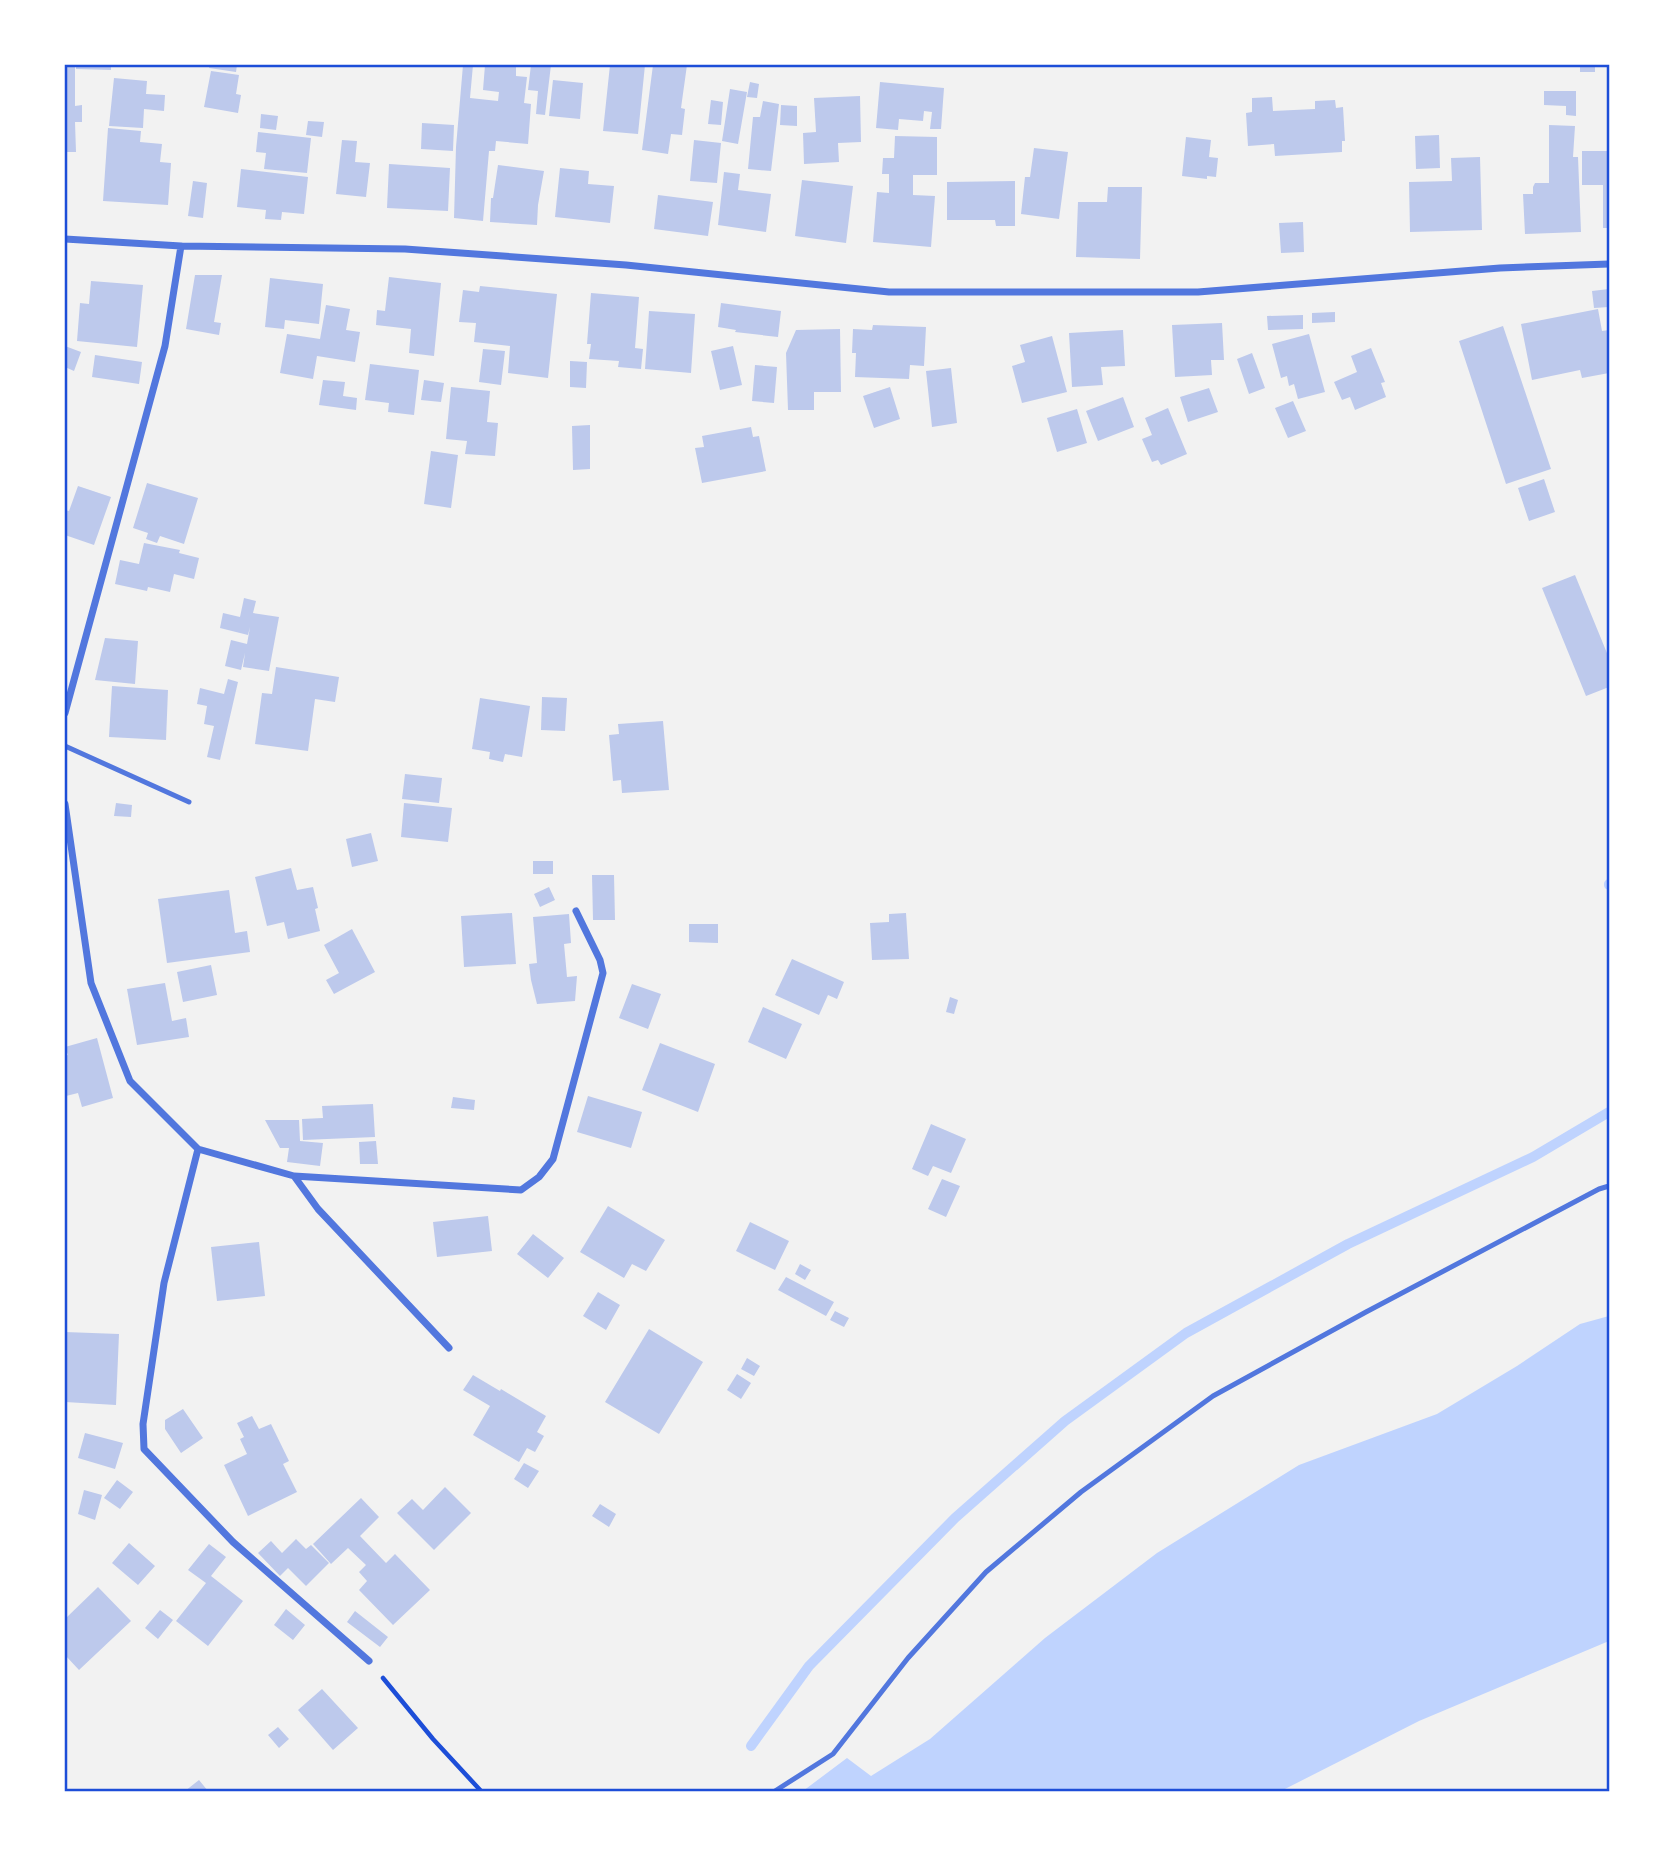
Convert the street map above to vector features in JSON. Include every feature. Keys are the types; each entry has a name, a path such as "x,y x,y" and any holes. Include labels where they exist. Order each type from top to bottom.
{"street":[{"path":"65,239 181,246 405,249 626,265 889,292 1198,292 1500,268 1609,264"},
{"path":"65,713 165,346 181,246"},
{"path":"65,804 91,982 130,1080 198,1149 293,1176 521,1190 539,1177 553,1159 603,973 600,960 576,911"},
{"path":"198,1149 164,1283 143,1424 144,1449 233,1542 369,1661"},
{"path":"293,1176 318,1209 449,1348"}],"lane":[{"path":"65,746 189,802"},
{"path":"775,1791 833,1754 908,1658 986,1572 1081,1492 1202,1404 1366,1311 1609,1186"}],"path":[{"path":"369,1661 433,1739 481,1791"}],"water":[{"path":"1609,1316 1609,1641 1419,1721 1281,1791 803,1791 847,1758 871,1776 930,1739 1045,1638 1157,1553 1299,1465 1437,1414 1580,1324"}],"building":[{"path":"65,65 75,65 75,106 82,105 82,122 75,122 76,152 65,152"},
{"path":"76,65 111,65 111,70 76,69"},
{"path":"210,65 237,65 236,72 209,68"},
{"path":"463,65 473,65 470,98 498,101 499,92 483,90 485,65 516,65 516,76 527,77 524,103 531,104 528,144 496,141 495,151 489,151 483,221 454,218 456,147"},
{"path":"531,65 551,65 545,115 536,114 538,91 528,90"},
{"path":"610,65 645,65 638,134 603,131"},
{"path":"653,65 687,65 681,108 685,109 682,135 671,134 668,154 642,150"},
{"path":"1580,65 1595,65 1595,72 1580,72"},
{"path":"211,71 239,75 236,94 241,95 238,113 204,107"},
{"path":"114,78 147,81 146,94 165,95 164,111 144,109 143,128 109,126"},
{"path":"553,80 583,83 580,119 549,116"},
{"path":"750,82 759,84 757,98 747,97"},
{"path":"880,82 944,88 941,129 930,129 932,112 924,111 923,121 899,119 898,130 876,128"},
{"path":"730,89 747,92 738,144 722,141"},
{"path":"1544,91 1576,91 1576,116 1566,115 1566,106 1544,105"},
{"path":"860,96 861,142 838,143 839,162 804,164 803,133 816,132 814,98"},
{"path":"1272,97 1273,111 1315,109 1315,101 1335,100 1336,108 1343,107 1345,141 1342,141 1342,152 1275,156 1274,144 1248,146 1246,113 1252,112 1252,98"},
{"path":"711,100 723,102 721,125 708,124"},
{"path":"763,101 779,104 771,171 748,169 753,117 760,117"},
{"path":"781,105 797,106 797,126 780,125"},
{"path":"261,114 278,116 276,130 260,128"},
{"path":"308,121 324,122 322,137 306,135"},
{"path":"422,123 454,125 453,151 421,149"},
{"path":"1549,125 1575,126 1573,157 1578,157 1581,232 1525,234 1523,194 1533,194 1535,183 1549,183"},
{"path":"108,128 141,131 140,142 162,144 160,162 171,163 168,205 103,201"},
{"path":"258,132 311,138 307,173 264,169 266,153 256,152"},
{"path":"1439,135 1440,168 1416,169 1415,136"},
{"path":"895,136 937,137 937,175 913,175 913,195 935,196 931,247 873,242 877,192 889,193 889,174 882,174 883,158 894,158"},
{"path":"1186,137 1211,140 1209,157 1218,158 1216,177 1207,176 1207,179 1182,176"},
{"path":"342,140 357,141 355,162 370,163 366,197 336,194"},
{"path":"694,140 721,143 717,183 690,181"},
{"path":"1034,148 1068,152 1059,219 1021,214 1025,177 1030,177"},
{"path":"1582,151 1609,151 1609,228 1603,228 1603,185 1582,185"},
{"path":"1480,157 1482,230 1410,232 1409,182 1452,181 1451,158"},
{"path":"389,164 450,168 448,211 387,208"},
{"path":"498,165 544,171 537,225 490,222 491,198"},
{"path":"560,168 589,171 588,184 614,186 610,223 555,217"},
{"path":"241,169 308,177 304,214 282,212 281,220 265,219 266,210 237,207"},
{"path":"724,172 740,174 738,190 771,194 766,232 718,225"},
{"path":"802,180 853,186 846,243 795,236"},
{"path":"193,181 207,183 203,218 188,216"},
{"path":"1015,181 1015,226 996,226 995,220 947,220 947,182"},
{"path":"1108,187 1142,187 1140,259 1076,257 1078,202 1107,202"},
{"path":"658,195 713,202 708,236 654,229"},
{"path":"1303,222 1304,252 1281,253 1279,223"},
{"path":"195,275 222,275 214,322 221,323 219,335 186,329"},
{"path":"389,277 441,283 434,356 409,353 411,329 376,325 377,310 385,311"},
{"path":"270,278 323,284 319,324 285,320 284,329 265,327"},
{"path":"91,281 143,285 137,347 77,341 80,303 89,304"},
{"path":"480,286 557,294 548,378 508,373 510,346 474,342 476,323 459,322 463,290 479,292"},
{"path":"1609,289 1609,307 1594,308 1592,291"},
{"path":"591,293 639,297 635,348 643,349 641,369 618,367 619,361 589,359 591,344 587,344"},
{"path":"721,303 781,311 778,337 735,332 736,330 718,327"},
{"path":"326,305 350,309 346,330 360,332 355,362 317,356 313,379 280,373 287,334 320,339"},
{"path":"1598,309 1602,331 1609,330 1609,373 1582,378 1580,370 1532,380 1521,324"},
{"path":"649,311 695,314 691,373 645,369"},
{"path":"1335,312 1335,322 1312,323 1312,313"},
{"path":"1303,315 1303,329 1268,330 1267,316"},
{"path":"1222,323 1224,360 1211,360 1212,375 1175,377 1172,325"},
{"path":"873,325 926,327 924,366 910,365 909,379 855,377 853,329 872,330"},
{"path":"1503,326 1551,469 1506,484 1459,341"},
{"path":"840,329 841,392 814,392 814,410 788,410 786,353 796,330"},
{"path":"1123,330 1125,366 1101,367 1103,385 1072,387 1069,333"},
{"path":"1309,334 1325,392 1298,399 1294,384 1289,386 1287,376 1281,378 1272,344"},
{"path":"1052,336 1067,392 1022,403 1012,366 1025,362 1020,345"},
{"path":"65,346 81,352 74,371 65,367"},
{"path":"733,346 742,385 720,390 711,351"},
{"path":"1371,348 1385,382 1381,383 1386,397 1355,410 1350,397 1342,400 1334,382 1357,372 1351,356"},
{"path":"483,349 505,351 501,385 479,382"},
{"path":"1252,353 1265,388 1249,394 1237,359"},
{"path":"95,355 142,362 139,384 92,377"},
{"path":"570,361 587,362 586,388 570,387"},
{"path":"370,364 419,370 414,415 388,412 389,403 365,400"},
{"path":"755,365 777,367 774,403 752,401"},
{"path":"951,368 957,423 932,427 926,371"},
{"path":"323,380 345,382 343,396 357,398 356,410 319,405"},
{"path":"424,380 444,383 441,402 421,400"},
{"path":"451,387 490,391 487,422 498,423 495,456 465,454 467,441 446,439"},
{"path":"890,387 900,419 874,428 863,396"},
{"path":"1209,388 1218,412 1188,422 1180,397"},
{"path":"1123,397 1134,427 1098,441 1086,411"},
{"path":"1293,401 1306,431 1288,438 1275,408"},
{"path":"1168,408 1187,454 1161,465 1158,460 1152,462 1142,439 1152,435 1145,418"},
{"path":"1077,409 1087,443 1057,452 1047,418"},
{"path":"590,425 590,469 573,470 572,426"},
{"path":"751,427 753,437 759,436 766,471 702,483 695,448 704,447 702,436"},
{"path":"431,451 458,455 451,508 424,504"},
{"path":"1544,479 1555,512 1529,521 1518,488"},
{"path":"147,483 198,498 184,544 160,536 157,543 146,539 148,533 133,528"},
{"path":"78,486 111,497 94,545 65,535 65,510 69,511"},
{"path":"144,543 180,550 179,553 199,558 194,579 174,574 170,592 148,587 147,591 115,584 120,560 139,564"},
{"path":"1575,575 1609,658 1609,687 1586,696 1542,588"},
{"path":"244,598 256,601 253,613 279,617 269,671 243,667 245,653 241,670 225,666 231,640 247,644 250,627 248,635 220,628 223,613 240,617"},
{"path":"105,638 138,641 135,684 95,680"},
{"path":"276,667 339,677 335,702 315,699 308,751 255,744 262,693 272,694"},
{"path":"228,679 238,682 220,760 207,757 214,726 204,724 207,706 197,704 200,688 224,694"},
{"path":"112,686 168,690 166,740 109,737"},
{"path":"542,697 567,698 565,731 541,730"},
{"path":"480,698 530,706 522,757 505,754 503,762 489,759 490,752 472,749"},
{"path":"663,721 669,790 622,793 621,780 613,781 609,735 619,734 618,724"},
{"path":"405,774 442,778 439,803 402,799"},
{"path":"116,803 132,805 131,817 114,816"},
{"path":"404,803 452,808 448,842 401,837"},
{"path":"371,833 378,861 352,867 346,839"},
{"path":"533,861 553,861 553,874 533,874"},
{"path":"291,868 297,890 313,887 320,931 288,939 284,922 267,926 255,877"},
{"path":"592,875 614,875 615,920 593,920"},
{"path":"549,887 555,900 540,907 534,894"},
{"path":"229,890 235,933 247,931 250,952 167,963 158,899"},
{"path":"512,913 516,964 464,967 461,916"},
{"path":"906,913 909,959 872,960 870,923 889,922 889,914"},
{"path":"569,914 571,943 564,944 567,977 577,976 575,1001 537,1004 529,964 537,963 533,917"},
{"path":"689,924 718,924 718,943 689,942"},
{"path":"352,929 375,972 334,994 326,980 339,973 324,945"},
{"path":"792,959 844,982 837,999 828,995 819,1015 775,995"},
{"path":"211,965 217,995 183,1002 177,972"},
{"path":"165,983 172,1021 186,1018 189,1037 137,1045 127,989"},
{"path":"632,984 661,994 648,1029 619,1018"},
{"path":"950,997 958,1000 954,1014 946,1012"},
{"path":"763,1007 802,1024 786,1059 748,1042"},
{"path":"97,1038 113,1098 82,1107 78,1093 66,1096 65,1056 68,1055 65,1047"},
{"path":"660,1043 715,1064 698,1112 642,1090"},
{"path":"588,1096 642,1112 631,1148 577,1132"},
{"path":"453,1097 475,1100 474,1110 451,1108"},
{"path":"373,1104 375,1137 303,1140 302,1119 323,1118 322,1106"},
{"path":"265,1120 299,1120 300,1141 323,1143 320,1166 287,1162 289,1148 280,1148"},
{"path":"931,1124 966,1139 951,1173 933,1166 928,1176 912,1169"},
{"path":"376,1141 378,1164 360,1164 359,1142"},
{"path":"942,1179 960,1186 946,1217 928,1209"},
{"path":"608,1206 665,1240 646,1271 632,1264 624,1278 580,1252"},
{"path":"488,1216 492,1251 437,1257 433,1222"},
{"path":"750,1222 789,1241 775,1270 736,1251"},
{"path":"533,1234 564,1258 548,1278 517,1254"},
{"path":"259,1242 265,1296 217,1301 211,1247"},
{"path":"800,1264 811,1270 805,1280 795,1274"},
{"path":"786,1277 834,1302 826,1316 778,1290"},
{"path":"598,1292 620,1305 606,1330 583,1316"},
{"path":"835,1311 849,1318 844,1327 830,1320"},
{"path":"649,1329 703,1362 659,1434 605,1402"},
{"path":"65,1332 119,1334 116,1405 65,1402"},
{"path":"747,1358 760,1366 754,1376 741,1369"},
{"path":"737,1374 751,1383 741,1399 727,1390"},
{"path":"473,1375 546,1416 537,1432 544,1436 535,1452 527,1448 519,1462 473,1435 490,1406 463,1390"},
{"path":"183,1409 203,1438 181,1453 165,1429 165,1420"},
{"path":"252,1416 259,1429 271,1424 289,1461 283,1464 297,1492 248,1516 224,1465 247,1454 240,1439 244,1437 237,1423"},
{"path":"85,1433 123,1443 115,1469 78,1458"},
{"path":"524,1463 539,1471 528,1488 514,1479"},
{"path":"117,1480 133,1492 120,1509 104,1498"},
{"path":"445,1487 471,1513 434,1550 397,1513 412,1499 423,1510"},
{"path":"84,1490 102,1495 95,1520 78,1514"},
{"path":"361,1498 379,1517 360,1536 386,1563 395,1554 430,1590 393,1625 359,1590 367,1581 359,1572 366,1565 348,1548 331,1564 313,1544"},
{"path":"600,1504 616,1514 609,1527 592,1516"},
{"path":"296,1539 306,1549 311,1545 329,1563 306,1586 288,1568 280,1576 258,1553 271,1541 282,1553"},
{"path":"129,1543 155,1566 138,1585 112,1563"},
{"path":"209,1544 226,1557 211,1576 243,1601 208,1646 176,1621 206,1583 188,1570"},
{"path":"98,1587 131,1621 79,1670 65,1655 65,1619"},
{"path":"286,1609 305,1625 293,1640 274,1625"},
{"path":"160,1610 173,1620 158,1639 145,1628"},
{"path":"355,1611 388,1637 380,1647 347,1622"},
{"path":"322,1689 358,1728 333,1750 298,1710"},
{"path":"278,1727 289,1739 279,1748 268,1735"},
{"path":"199,1780 208,1791 185,1791"}],"waterway":[{"path":"751,1746 809,1666 955,1518 1065,1421 1186,1333 1348,1244 1533,1157 1609,1112"}]}
